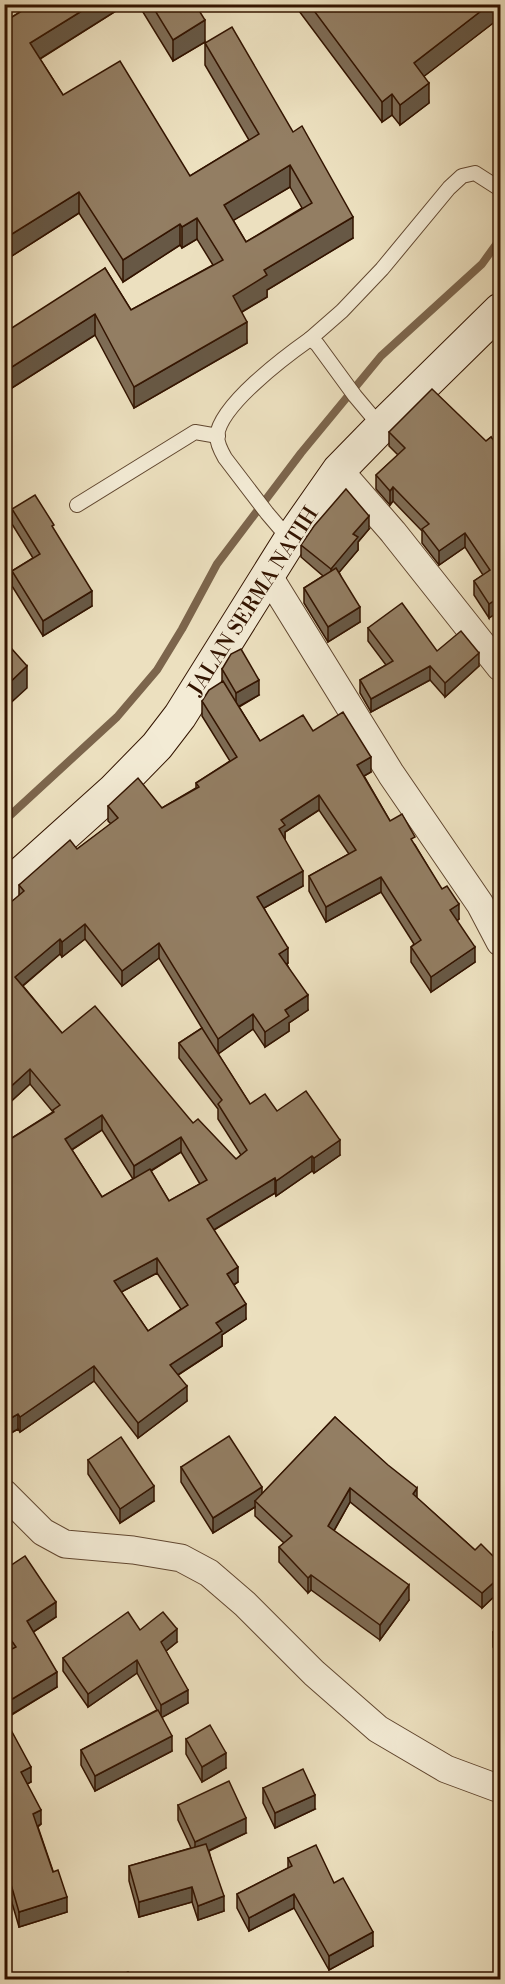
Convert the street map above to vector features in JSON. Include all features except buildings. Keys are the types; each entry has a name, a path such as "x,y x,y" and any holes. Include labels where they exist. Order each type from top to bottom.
{"street":[{"name":"JALAN SERMA NATIH","path":"4,889 114,790 157,746 180,716 290,540 339,470 501,310"},
{"path":"339,470 393,532 501,667"},
{"path":"268,575 391,774 480,904 501,942"},
{"path":"4,1493 43,1532 65,1544 133,1550 181,1558 209,1573 378,1730 446,1769 501,1789"}],"lane":[{"path":"290,540 219,448 218,436 221,422 270,369 342,311 382,269 449,188 462,176 475,173 501,189"},
{"path":"310,339 317,344 343,381 381,427"},
{"path":"77,506 195,432 218,436"}],"waterway":[{"path":"4,821 117,717 157,670 217,564 301,453 381,356 482,264 500,239"}]}
